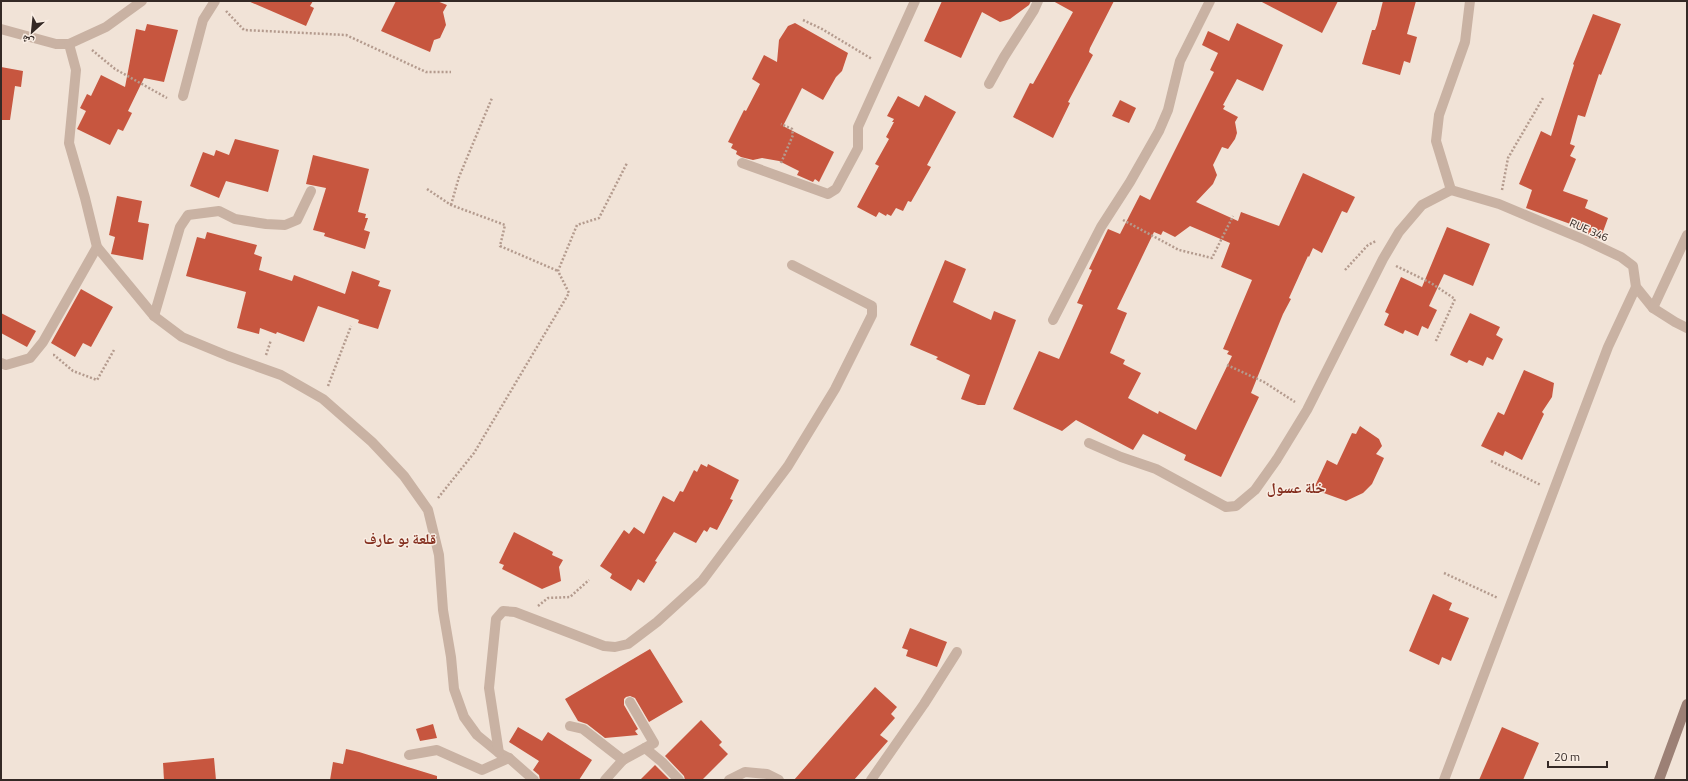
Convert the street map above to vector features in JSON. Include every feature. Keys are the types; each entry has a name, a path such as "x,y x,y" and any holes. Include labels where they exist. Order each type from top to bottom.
{"main road":[{"path":"1659,780 1687,704"}],"street":[{"path":"1,28 56,44 74,42 106,27 142,1"},
{"path":"183,96 203,20 215,1"},
{"path":"742,163 828,194 836,189 858,148 858,127 914,1"},
{"path":"989,84 1038,1"},
{"path":"1053,320 1101,227 1130,182 1159,131 1168,110 1180,61 1210,1"},
{"path":"1089,443 1121,457 1156,469 1226,507 1236,506 1255,490 1277,459 1307,410 1383,260 1399,232 1422,205 1451,190 1436,141 1439,115 1465,42 1470,1"},
{"path":"74,42 76,70 69,143 97,247 154,316 182,337 228,356 281,375 323,399 372,442 404,476 428,510 438,555 443,610 451,656 454,689 464,717 477,735 509,758 534,780"},
{"name":"RUE 346","path":"1451,190 1498,204 1622,257 1633,266 1636,287"},
{"path":"154,316 180,227 188,215 219,211 235,219 266,224 285,225 298,220 311,191"},
{"path":"1653,308 1687,235"},
{"path":"1,363 6,366 30,358 43,342 97,247"},
{"path":"499,752 489,688 496,619 503,611 515,612 604,646 615,647 628,644 657,622 702,581 788,466 835,389 872,315 872,306 792,265"},
{"path":"1444,780 1608,348 1636,287 1653,308 1687,328"},
{"path":"871,780 924,704 957,652"},
{"path":"605,780 623,760 654,743 630,702"},
{"path":"570,726 583,729 623,760"},
{"path":"645,748 662,762 679,780"},
{"path":"409,755 437,750 482,770 509,758"},
{"path":"729,780 744,772 767,774 778,780"}],"path":[{"path":"228,6 226,11 244,30 346,35 426,72 450,72"},
{"path":"803,20 822,29 885,66"},
{"path":"74,42 116,69 167,98"},
{"path":"451,205 459,177 492,98"},
{"path":"1498,204 1508,158 1543,98"},
{"path":"776,174 793,135 792,129 781,124"},
{"path":"558,272 577,225 599,218 627,163"},
{"path":"427,189 451,205 505,225 500,246 558,272 569,293 474,453 428,510"},
{"path":"1110,213 1179,250 1212,258 1233,216"},
{"path":"1345,270 1368,245 1399,232"},
{"path":"1383,260 1431,283 1455,299 1435,344"},
{"path":"323,399 351,326"},
{"path":"30,358 54,355 73,371 97,380 114,350"},
{"path":"1227,365 1264,382 1307,410"},
{"path":"1491,461 1554,491"},
{"path":"1444,574 1488,595 1512,603"},
{"path":"536,620 538,606 548,598 570,597 589,580"}],"building":[{"path":"248,1 313,1 310,6 314,8 306,26"},
{"path":"396,1 437,1 447,5 443,12 446,25 440,38 434,40 430,52 381,31"},
{"path":"942,1 1031,1 1029,5 1010,19 1000,22 982,12 961,58 924,41"},
{"path":"1053,1 1114,1 1090,48 1089,52 1093,55 1068,102 1070,103 1053,138 1013,117 1030,83 1033,84 1073,12"},
{"path":"1260,1 1338,1 1322,33"},
{"path":"1383,1 1416,1 1407,34 1417,37 1410,63 1404,61 1400,75 1362,64 1372,30 1375,30 1377,25"},
{"path":"1593,14 1621,24 1601,75 1599,74 1585,117 1578,115 1570,144 1575,146 1570,156 1576,159 1563,191 1588,200 1585,208 1608,218 1600,240 1586,233 1587,230 1526,208 1532,190 1519,184 1541,131 1551,136 1574,65 1573,64"},
{"path":"795,23 848,53 842,71 836,77 823,100 802,88 783,126 834,152 819,182 815,179 813,182 797,175 799,171 779,161 762,158 753,160 741,157 736,154 737,151 731,148 733,144 728,142 744,110 746,111 760,84 752,79 764,55 777,62 779,40 788,26"},
{"path":"1237,23 1283,45 1263,91 1237,79 1223,105 1225,106 1223,109 1238,117 1235,122 1237,133 1235,139 1228,149 1222,147 1213,165 1217,175 1213,184 1196,202 1238,221 1241,212 1279,226 1303,173 1355,197 1347,213 1342,211 1322,253 1313,248 1309,257 1308,256 1289,298 1291,299 1283,314 1251,393 1259,397 1221,477 1184,460 1186,455 1143,434 1133,450 1076,420 1062,431 1013,409 1039,351 1059,359 1083,305 1077,303 1092,270 1089,269 1108,229 1120,234 1140,195 1150,200 1214,72 1210,70 1218,53 1202,45 1208,31 1229,41","holes":["1190,226 1230,243 1221,267 1252,280 1223,349 1229,351 1227,354 1232,356 1196,430 1159,411 1158,414 1128,398 1141,373 1123,364 1125,360 1110,353 1127,313 1117,309 1154,232 1161,235 1163,231 1175,237"]},
{"path":"147,24 178,30 164,82 144,78 128,111 132,113 123,131 118,129 110,145 77,129 86,111 80,108 87,94 91,96 101,75 125,87 136,29 145,31"},
{"path":"1,67 23,71 21,87 15,86 10,120 1,120"},
{"path":"925,95 956,112 927,165 931,167 911,202 908,201 903,211 896,208 891,216 887,214 886,216 879,212 876,217 857,207 879,166 875,164 889,139 886,137 894,122 892,122 894,119 887,116 898,96 919,107"},
{"path":"1120,100 1136,108 1129,123 1112,116"},
{"path":"235,139 279,150 268,192 226,181 219,198 190,186 203,152 214,156 216,150 229,155"},
{"path":"313,155 369,169 358,212 366,214 365,218 368,218 364,230 370,232 365,249 324,236 325,233 313,230 326,188 306,184"},
{"path":"117,196 142,201 138,222 149,224 143,260 111,254 115,237 109,235"},
{"path":"1447,227 1490,244 1473,286 1444,274 1429,306 1437,310 1428,329 1422,326 1418,336 1405,330 1403,334 1384,325 1389,314 1385,312 1401,277 1422,287"},
{"path":"207,232 257,245 254,254 262,257 259,270 292,281 294,275 345,294 352,271 380,281 378,286 391,290 378,329 358,323 359,320 318,306 304,342 277,332 276,334 260,328 259,334 237,328 246,292 186,276 197,237 205,239"},
{"path":"945,260 966,269 953,302 991,320 994,311 1016,320 985,405 978,405 961,399 970,375 936,359 938,357 910,345"},
{"path":"81,289 113,307 91,347 83,343 75,357 51,343"},
{"path":"1,313 36,331 27,347 1,333"},
{"path":"1470,313 1500,327 1496,335 1503,339 1493,360 1487,357 1483,366 1469,360 1467,363 1450,355"},
{"path":"1524,370 1554,383 1552,397 1542,412 1544,414 1522,460 1505,451 1503,456 1481,446 1498,412 1504,415"},
{"path":"1360,426 1379,439 1382,446 1376,454 1384,458 1372,484 1363,493 1346,501 1321,492 1321,488 1315,486 1327,460 1337,465 1352,433 1356,434"},
{"path":"701,464 707,467 708,464 739,480 730,499 733,500 717,530 710,527 707,532 704,530 696,543 674,532 655,561 657,562 644,583 638,579 631,591 610,578 612,574 600,566 624,530 629,534 634,527 644,534 663,496 674,502 680,491 683,492 694,470 697,472"},
{"path":"514,532 553,552 552,555 563,560 559,567 561,581 542,589 502,569 504,565 499,563"},
{"path":"1433,594 1452,603 1449,610 1469,618 1451,661 1442,657 1439,665 1409,651"},
{"path":"910,628 947,642 937,667 906,656 908,650 902,648"},
{"path":"650,649 683,702 649,722 635,698 630,696 626,697 624,699 624,705 638,729 635,731 638,735 605,738 587,724 578,721 565,699"},
{"path":"875,687 897,707 891,714 895,718 880,735 888,741 854,780 794,780"},
{"path":"701,720 722,742 719,745 728,754 702,780 685,780 684,776 665,756"},
{"path":"433,724 437,738 420,741 416,729"},
{"path":"518,727 542,741 548,732 592,760 579,780 540,780 539,775 533,770 539,761 509,742"},
{"path":"1502,727 1539,743 1523,780 1479,780"},
{"path":"346,749 437,776 437,780 330,780 333,762 343,764"},
{"path":"214,758 216,780 164,780 163,763"},
{"path":"655,765 670,780 640,780"}],"district":[{"name":"خلة عسول","path":"1296,488"},
{"name":"قلعة بو عارف","path":"400,539"}]}
